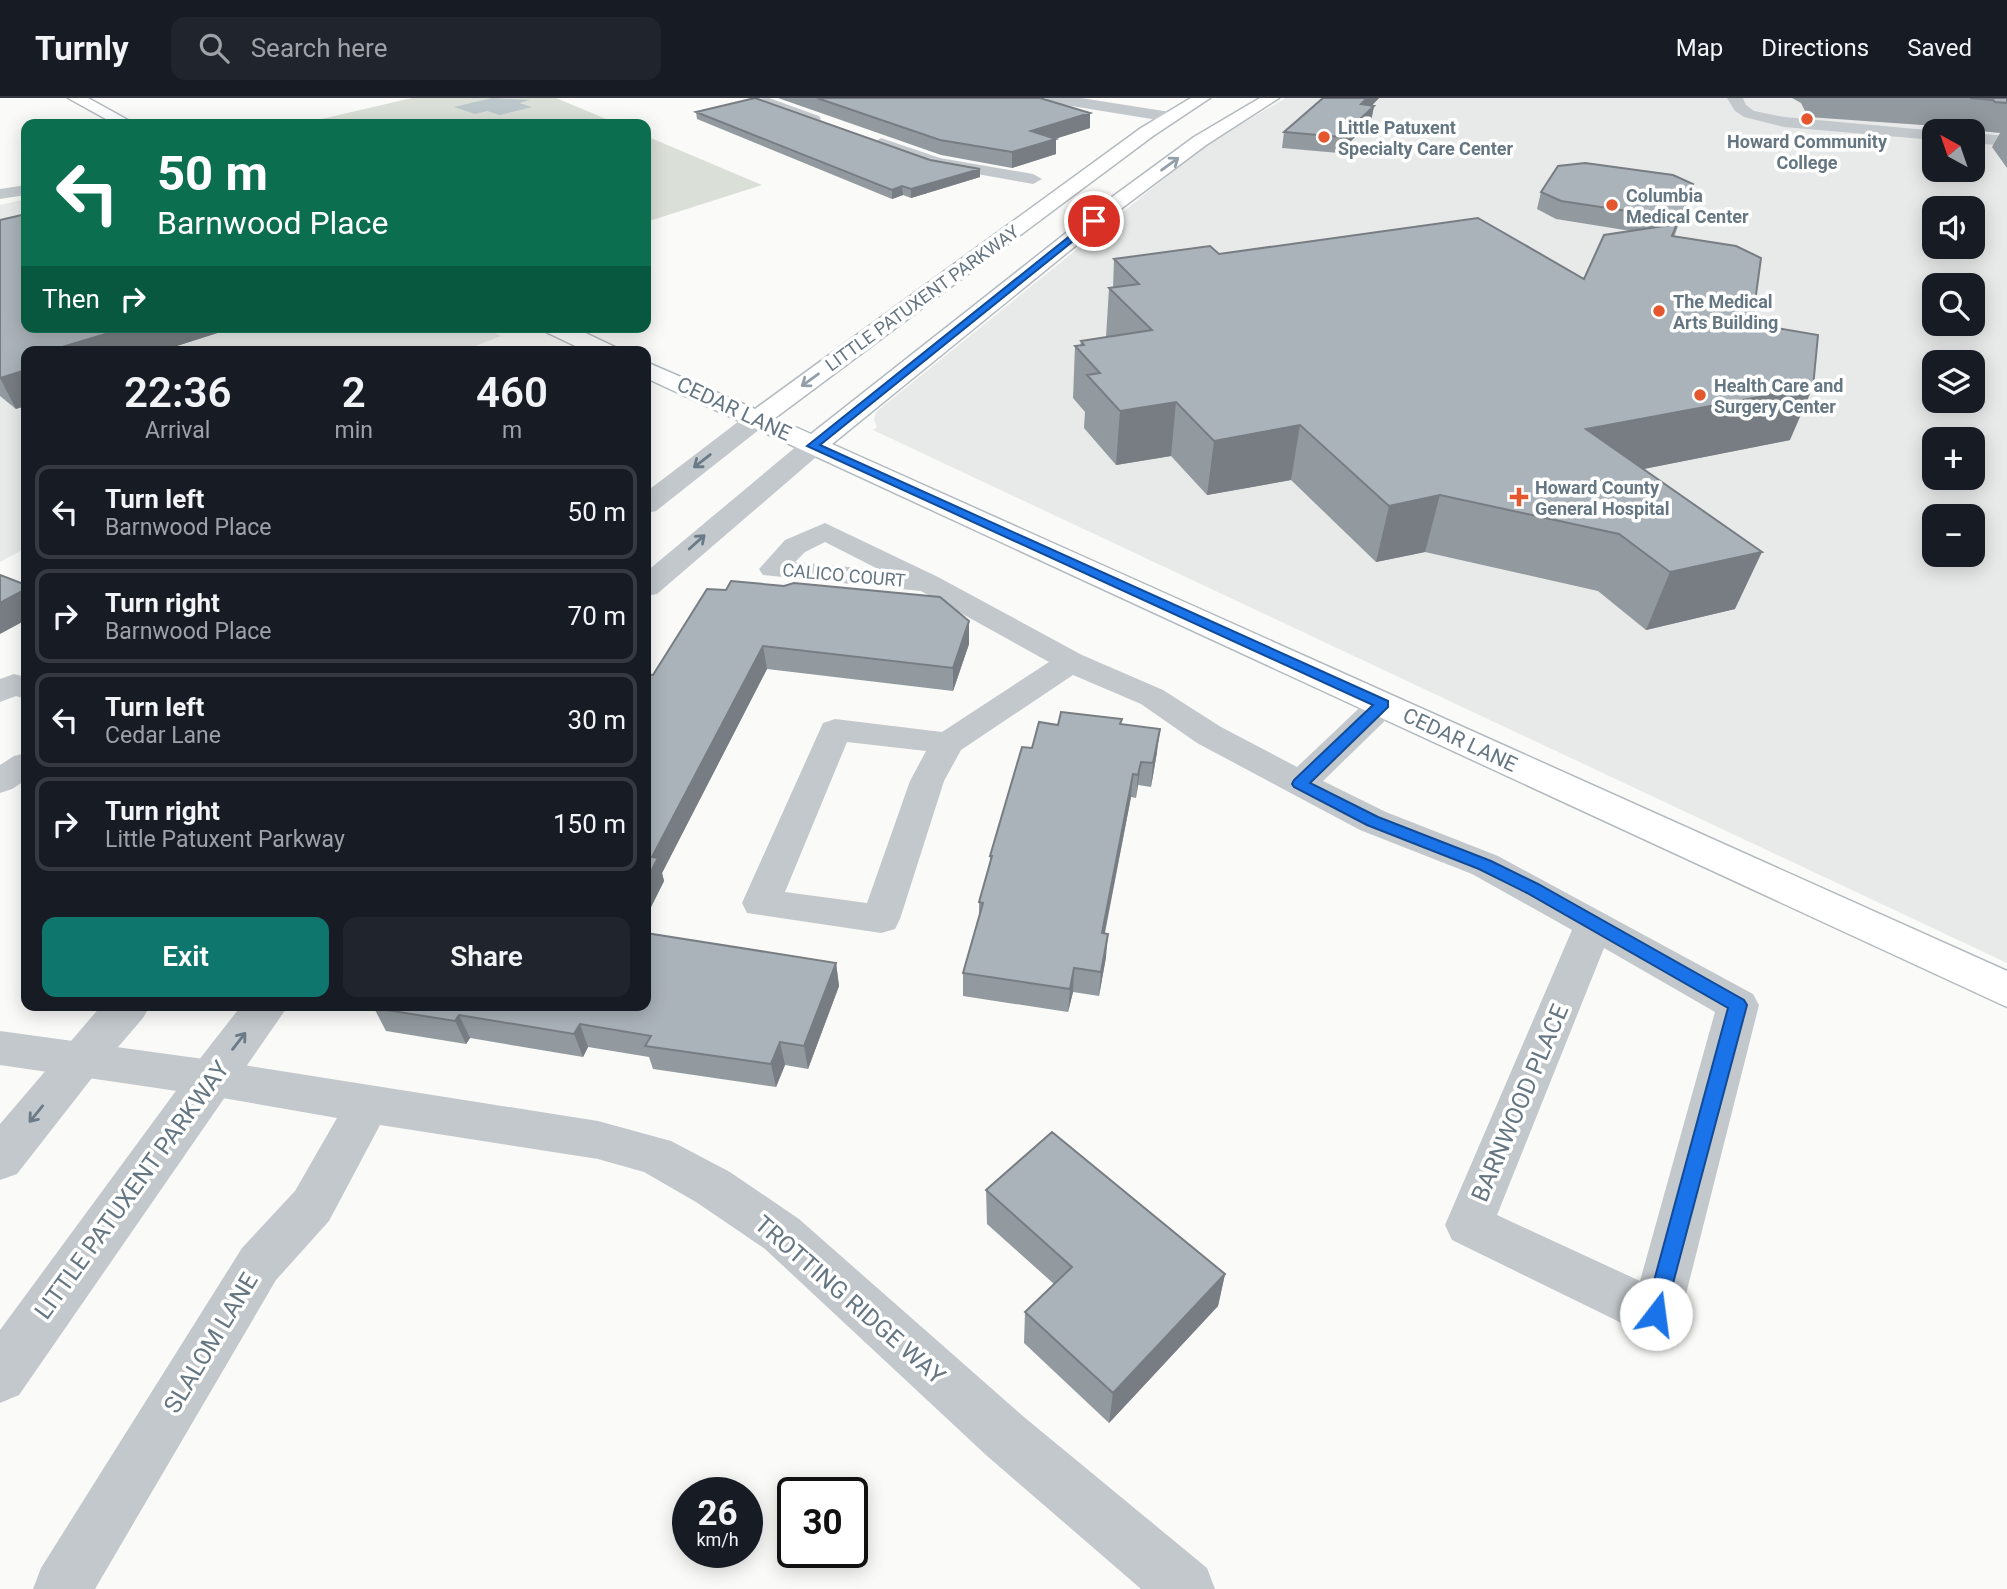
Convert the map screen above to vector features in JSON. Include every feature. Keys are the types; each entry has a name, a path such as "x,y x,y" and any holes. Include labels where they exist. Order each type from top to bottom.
{"main road":[{"path":"76,98 117,119"},
{"name":"LITTLE PATUXENT PARKWAY","path":"756,420 1170,117 1202,98"},
{"name":"LITTLE PATUXENT PARKWAY","path":"813,446 1115,204 1200,141 1271,98"},
{"path":"567,333 594,346"},
{"name":"CEDAR LANE","path":"651,371 2007,990"}],"street":[{"path":"738,100 760,98 825,123"},
{"path":"1053,98 1170,117"},
{"path":"1098,106 1113,98"},
{"path":"1735,98 1740,108 1749,114 1784,122 1922,134"},
{"path":"865,137 937,162 1032,180"},
{"path":"1985,139 2007,141"},
{"path":"0,194 21,191"},
{"name":"LITTLE PATUXENT PARKWAY","path":"651,501 756,420"},
{"name":"LITTLE PATUXENT PARKWAY","path":"651,583 813,446"},
{"name":"CALICO COURT","path":"929,583 1071,662"},
{"path":"948,743 835,730 761,903 881,919 927,781 948,743 1071,662"},
{"name":"BARNWOOD PLACE","path":"1071,662 1152,697 1209,735 1373,821 1485,865 1594,924 1738,1005 1656,1314 1469,1225 1594,924"},
{"path":"0,692 14,684 21,687"},
{"path":"1300,784 1383,704"},
{"path":"0,781 21,767"},
{"path":"0,1159 79,1061 124,1011"},
{"name":"LITTLE PATUXENT PARKWAY","path":"0,1376 211,1078 263,1011"},
{"name":"TROTTING RIDGE WAY","path":"0,1048 211,1078 598,1140 655,1156 713,1187 782,1234 1005,1436 1185,1589"},
{"name":"SLALOM LANE","path":"62,1589 259,1264 312,1206 368,1105"}],"shaded area":[{"path":"412,98 556,98 606,119 322,119"},
{"path":"492,98 530,100 519,103 532,107 500,115 487,111 475,114 454,107"},
{"name":"Howard County General Hospital","path":"1286,98 2007,98 2007,963 873,430 877,427 874,420 876,412 1208,143"},
{"path":"651,138 762,185 651,220"},
{"path":"21,200 21,333 495,333 501,336 475,346 21,346 21,551 0,562 0,205"}],"building":[{"path":"755,98 930,160 980,169 911,189 902,186 892,190 696,112"},
{"path":"817,98 1040,98 1090,113 1031,131 1056,139 1012,152 940,140"},
{"path":"1323,98 1367,98 1361,104 1374,106 1341,137 1284,132"},
{"path":"1970,98 2007,98 2007,103 1993,100"},
{"path":"1585,163 1673,175 1693,184 1680,219 1561,201 1541,192 1558,166"},
{"path":"21,215 21,333 109,333 66,346 21,346 21,372 0,378 0,220"},
{"path":"1478,218 1584,279 1604,235 1677,224 1672,236 1736,246 1761,258 1752,324 1818,335 1813,387 1586,429 1762,552 1670,572 1619,534 1440,495 1389,506 1300,425 1214,441 1176,402 1120,411 1087,375 1100,373 1075,346 1084,345 1081,341 1152,330 1109,288 1139,284 1114,259 1210,246 1219,254"},
{"path":"0,575 21,583 21,592 0,603"},
{"path":"731,581 784,586 794,583 940,597 969,621 953,668 763,646 652,857 658,858 651,871 651,675 707,589 726,590"},
{"path":"1061,712 1122,719 1120,724 1160,729 1153,763 1141,762 1138,775 1133,774 1102,933 1108,934 1101,972 1074,968 1070,989 963,973 983,903 979,902 990,856 1022,747 1032,748 1039,722 1058,725"},
{"path":"651,934 836,963 804,1046 780,1042 771,1064 645,1046 651,1036 580,1024 574,1034 459,1015 455,1021 393,1011 651,1011"},
{"path":"1052,1132 1225,1274 1113,1393 1025,1312 1072,1267 986,1190"}],"place":[{"name":"Howard Community College","path":"1807,119"},
{"name":"Little Patuxent Specialty Care Center","path":"1324,137"},
{"name":"Columbia Medical Center","path":"1612,205"},
{"name":"The Medical Arts Building","path":"1659,311"},
{"name":"Health Care and Surgery Center","path":"1700,395"},
{"name":"Howard County General Hospital","path":"1519,497"}],"route":[{"path":"1094,221 813,446 1383,704 1300,784 1373,821 1485,865 1738,1005 1656,1314"}]}
